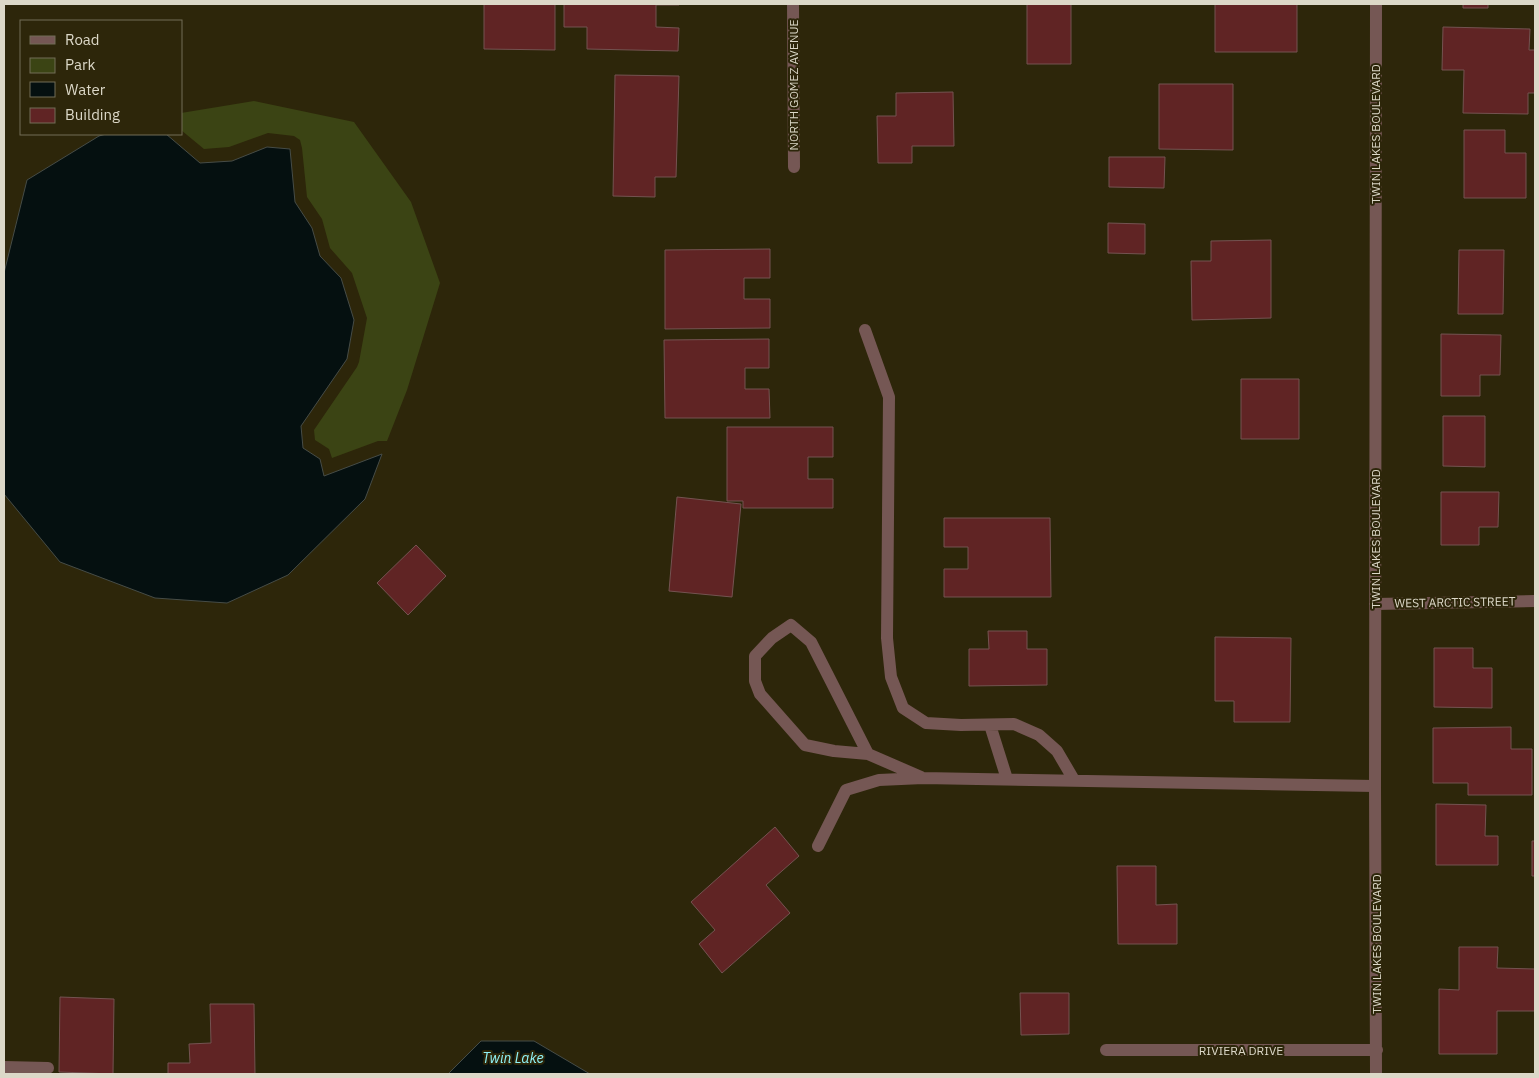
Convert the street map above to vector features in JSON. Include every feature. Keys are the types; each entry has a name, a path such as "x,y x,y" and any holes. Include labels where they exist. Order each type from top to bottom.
{"street":[{"name":"NORTH GOMEZ AVENUE","path":"793,4 794,167"},
{"name":"TWIN LAKES BOULEVARD","path":"1376,4 1376,1074"},
{"path":"865,330 889,397 887,638 891,677 903,708 926,723 961,725 1014,724 1039,735 1057,751 1074,780"},
{"name":"WEST ARCTIC STREET","path":"1375,604 1535,601"},
{"path":"868,754 812,642 791,625 772,638 755,656 755,681 760,694 805,745 834,751 868,754 923,778"},
{"path":"990,725 1007,779"},
{"path":"818,846 846,790 879,780 923,778 1007,779 1375,786"},
{"name":"RIVIERA DRIVE","path":"1106,1050 1377,1050"},
{"path":"4,1067 48,1068"}],"green space":[{"path":"254,101 354,122 411,202 440,283 407,390 387,441 378,441 332,458 329,449 315,440 314,430 357,367 367,318 352,273 330,248 322,219 307,197 300,140 294,136 268,133 229,147 204,149 182,131 182,113"}],"water":[{"path":"167,135 200,163 232,161 267,147 290,149 295,202 312,228 320,256 341,278 354,320 347,359 301,426 303,448 320,459 324,476 382,454 365,499 288,575 227,603 155,598 60,562 4,494 4,273 27,180 99,136"},
{"name":"Twin Lake","path":"481,1041 534,1041 590,1074 448,1074"}],"building":[{"path":"484,4 555,4 555,50 484,49"},
{"path":"564,4 679,4 656,5 656,27 679,28 678,51 587,49 587,27 564,27"},
{"path":"1027,4 1071,4 1071,64 1027,64"},
{"path":"1215,4 1297,4 1297,52 1215,52"},
{"path":"1463,4 1488,4 1488,8 1463,8"},
{"path":"1443,27 1530,29 1529,50 1535,50 1535,93 1528,93 1528,114 1463,113 1464,70 1442,70"},
{"path":"615,75 679,76 676,177 655,177 655,197 613,196"},
{"path":"1159,84 1233,84 1233,150 1159,149"},
{"path":"953,92 954,146 912,146 912,163 878,163 877,116 896,116 896,93"},
{"path":"1464,130 1505,130 1505,153 1526,153 1526,198 1464,198"},
{"path":"1109,157 1165,157 1164,188 1109,187"},
{"path":"1108,223 1145,224 1145,254 1108,253"},
{"path":"1271,240 1271,318 1192,320 1191,261 1211,261 1211,241"},
{"path":"770,249 770,278 744,278 744,299 770,299 770,328 665,329 665,250"},
{"path":"1459,250 1504,250 1503,314 1458,314"},
{"path":"1441,334 1501,335 1500,375 1480,375 1480,396 1441,396"},
{"path":"769,339 769,368 745,368 745,389 769,389 770,418 665,418 664,340"},
{"path":"1241,379 1299,379 1299,439 1241,439"},
{"path":"1443,416 1485,416 1485,467 1443,466"},
{"path":"727,427 833,427 833,457 808,457 808,479 833,479 833,508 743,508 743,501 727,501"},
{"path":"1441,492 1499,492 1498,527 1479,527 1479,545 1441,545"},
{"path":"677,497 741,504 732,597 669,591"},
{"path":"944,518 1050,518 1051,597 944,597 944,569 968,569 968,547 944,547"},
{"path":"416,545 446,576 408,615 377,583"},
{"path":"988,631 1027,631 1027,649 1047,649 1047,685 969,686 969,649 989,649"},
{"path":"1215,637 1291,638 1290,722 1234,722 1234,701 1215,701"},
{"path":"1434,648 1473,648 1473,668 1492,668 1492,708 1434,707"},
{"path":"1511,727 1511,749 1532,749 1532,795 1468,795 1468,783 1433,783 1433,728"},
{"path":"1436,804 1486,805 1485,836 1498,836 1498,865 1436,865"},
{"path":"775,827 799,856 766,885 790,913 722,973 699,944 715,930 691,902"},
{"path":"1532,841 1535,841 1535,876 1532,876"},
{"path":"1117,866 1156,866 1156,905 1177,904 1177,944 1118,944"},
{"path":"1459,947 1498,947 1497,968 1535,969 1535,1011 1497,1011 1497,1054 1439,1054 1439,989 1459,990"},
{"path":"1020,993 1069,993 1069,1034 1021,1035"},
{"path":"60,997 114,999 113,1074 59,1072"},
{"path":"210,1004 254,1004 255,1074 168,1074 168,1063 190,1063 189,1044 211,1043"}]}
